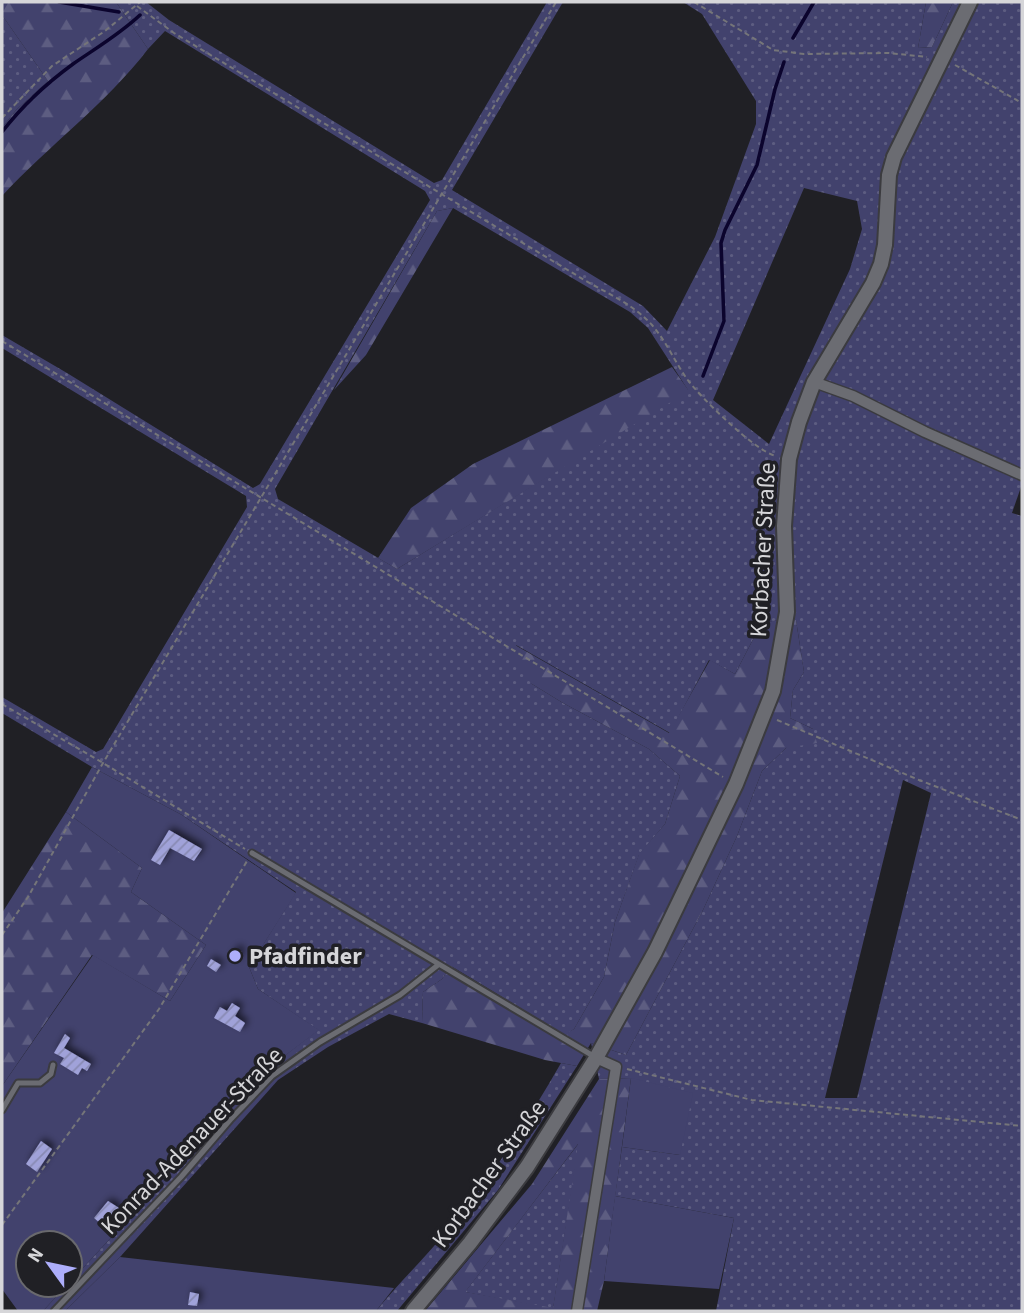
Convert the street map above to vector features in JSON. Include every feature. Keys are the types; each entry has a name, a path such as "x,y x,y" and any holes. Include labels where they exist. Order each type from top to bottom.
{"street":[{"name":"Korbacher Straße","path":"413,1311 470,1243 521,1175 596,1058 655,952 736,785 773,691 788,612 784,526 789,459 799,422 814,382 873,283 885,245 889,176 894,157 970,2"},
{"path":"814,382 853,396 925,432 1022,475"},
{"path":"577,1311 616,1067 596,1058"}],"lane":[{"path":"252,853 596,1058"},
{"name":"Konrad-Adenauer-Straße","path":"54,1311 272,1076 312,1047 400,995 438,965"},
{"path":"2,1110 18,1083 40,1083 51,1073 53,1065"}],"path":[{"path":"2,118 52,66 140,2"},
{"path":"2,935 556,2"},
{"path":"694,2 773,50 804,54 889,53 943,58 1022,103"},
{"path":"137,6 174,33 632,306 653,326 690,383 741,433 767,454 789,459"},
{"path":"2,341 736,785"},
{"path":"2,704 252,853 159,1009 2,1225"},
{"path":"764,714 919,780 1022,820"},
{"path":"616,1067 752,1100 1022,1126"}],"green space":[{"path":"2,2 116,2 148,49 114,88 2,196 2,128 16,110 48,81 2,15"},
{"path":"116,2 146,2 169,20 434,183 442,180 547,2 563,2 452,190 643,306 667,331 715,237 756,124 756,101 702,14 683,2 926,2 918,48 932,47 953,2 1022,2 1022,484 1012,513 1022,516 1022,1311 716,1311 734,1218 615,1196 622,1147 680,1155 631,1078 599,1079 591,1043 626,1055 703,910 737,836 762,771 786,748 813,729 790,718 793,690 804,672 796,620 772,621 760,626 735,674 709,660 670,733 516,645 532,684 649,749 680,776 665,824 639,855 615,922 604,977 574,1029 565,1035 451,966 442,979 423,992 422,1023 389,1014 328,1047 278,1080 120,1257 84,1292 84,1267 266,1070 318,1030 258,989 249,967 296,892 182,815 92,767 2,713 2,697 96,752 103,749 247,507 246,496 2,348 2,335 253,488 260,484 430,200 425,191 165,31 148,49","holes":["804,188 857,201 862,229 850,269 769,444 713,400","453,208 630,312 648,328 688,390 397,569 278,499 275,489 437,211","903,780 931,793 857,1098 825,1098"]},
{"path":"926,2 953,2 932,47 918,48"},
{"path":"2,15 48,81 16,110 2,128"},
{"path":"453,208 366,355 334,390 437,211"},
{"path":"672,367 689,391 397,569 378,558 411,508 473,464"},
{"path":"796,620 804,672 793,690 790,718 813,729 817,743 786,748 762,771 737,836 703,910 626,1055 591,1043 577,1066 545,1060 422,1023 423,992 442,979 451,966 498,997 565,1034 574,1029 604,977 615,922 639,854 665,824 680,776 649,749 532,684 509,658 515,645 669,733 710,660 735,674 760,626 772,621"},
{"path":"92,767 182,815 296,893 249,967 258,989 319,1030 266,1070 84,1267 84,1229 14,1229 14,1299 54,1299 43,1311 18,1311 2,1289 2,1086 93,955 170,1001 206,945 131,892 142,868 66,812"},
{"path":"66,812 142,868 131,892 206,945 170,1001 92,955 2,1086 2,913"},
{"path":"561,1063 577,1066 498,1190 397,1311 376,1311 440,1239 490,1176"},
{"path":"631,1078 604,1281 597,1311 425,1311 532,1184 599,1079","holes":["578,1144 553,1308 466,1291"]},
{"path":"631,1078 693,1093 680,1155 622,1147"},
{"path":"579,1143 553,1309 465,1292"},
{"path":"615,1196 734,1218 719,1289 604,1281"},
{"path":"120,1257 394,1288 376,1311 65,1311 77,1299 84,1299 84,1292"},
{"path":"54,1299 77,1299 65,1311 43,1311"}],"building":[{"path":"169,830 202,849 194,861 170,848 160,865 151,860"},
{"name":"Pfadfinder","path":"236,948 242,952 235,964 228,959"},
{"name":"Pfadfinder","path":"211,959 221,965 216,972 207,966"},
{"path":"232,1003 240,1008 235,1016 245,1023 240,1032 214,1018 220,1007 227,1011"},
{"path":"65,1034 70,1038 64,1048 91,1064 87,1071 82,1068 78,1075 60,1064 64,1058 54,1053"},
{"path":"41,1141 52,1149 37,1172 26,1164"},
{"path":"108,1201 119,1208 116,1212 120,1215 108,1230 94,1218"},
{"path":"190,1292 199,1294 197,1306 188,1305"}],"waterway":[{"path":"59,2 119,12"},
{"path":"793,38 814,2"},
{"path":"2,132 26,104 54,79 140,15"},
{"path":"703,376 724,321 721,243 757,165 784,62"}],"place":[{"name":"Pfadfinder","path":"235,956"}]}
